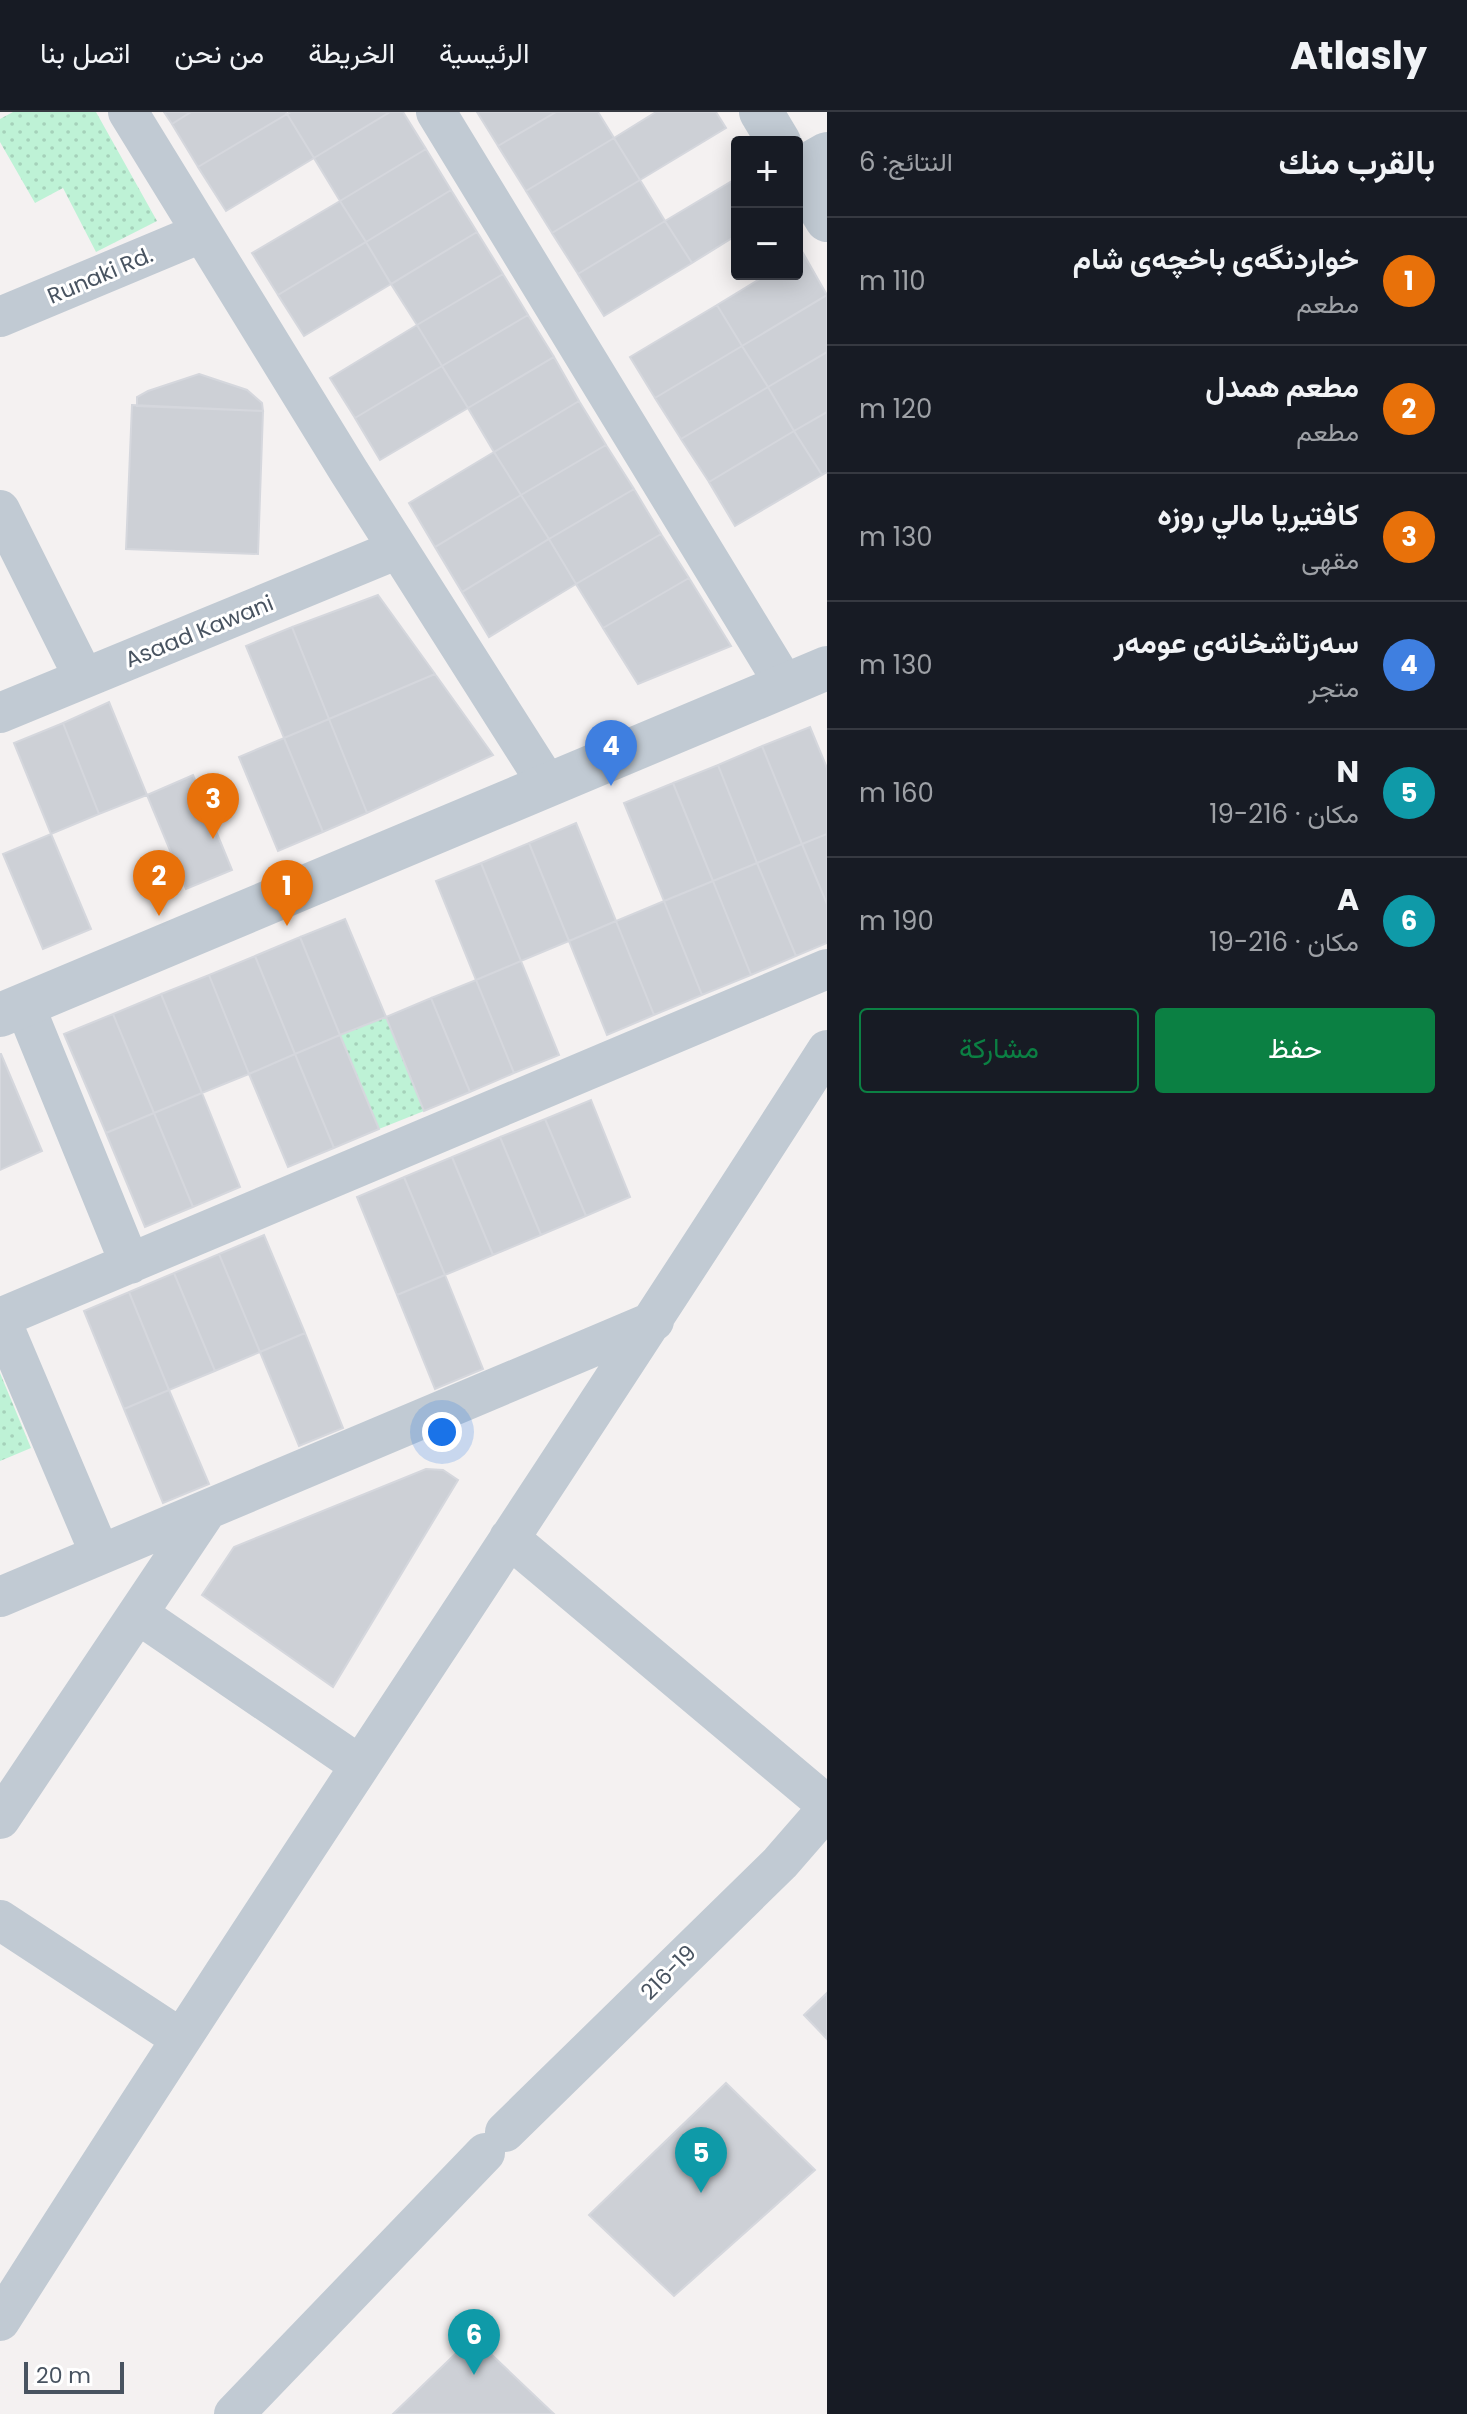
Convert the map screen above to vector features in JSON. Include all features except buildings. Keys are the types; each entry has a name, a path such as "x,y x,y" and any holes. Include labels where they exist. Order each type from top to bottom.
{"street":[{"path":"128,112 548,785"},
{"path":"436,112 785,685"},
{"path":"761,112 775,136"},
{"path":"803,168 827,154"},
{"path":"803,181 827,220"},
{"name":"Runaki Rd.","path":"0,317 201,233"},
{"path":"0,510 84,678"},
{"name":"Asaad Kawani","path":"0,713 398,549"},
{"path":"130,1264 12,1010 827,668"},
{"path":"100,1554 0,1318 827,969"},
{"path":"0,2321 358,1764 654,1321 827,1050"},
{"path":"0,1597 654,1321"},
{"path":"0,1819 207,1510"},
{"path":"509,1538 827,1807"},
{"path":"138,1614 358,1764"},
{"name":"216-19","path":"234,2414 495,2143 780,1863 827,1807"},
{"path":"0,1920 180,2038"}],"green space":[{"path":"13,112 96,112 157,221 96,252 63,188 35,203 0,142 0,119"},
{"path":"386,1017 424,1111 379,1129 340,1035"},
{"path":"0,1373 31,1448 0,1461"}],"place":[{"name":"سەرتاشخانەی عومەر","path":"611,786"},
{"name":"كافتيريا مالي روزه","path":"213,839"},
{"name":"مطعم همدل","path":"159,916"},
{"name":"خواردنگەی باخچەی شام","path":"287,926"},
{"name":"N","path":"701,2193"},
{"name":"A","path":"474,2375"}]}
